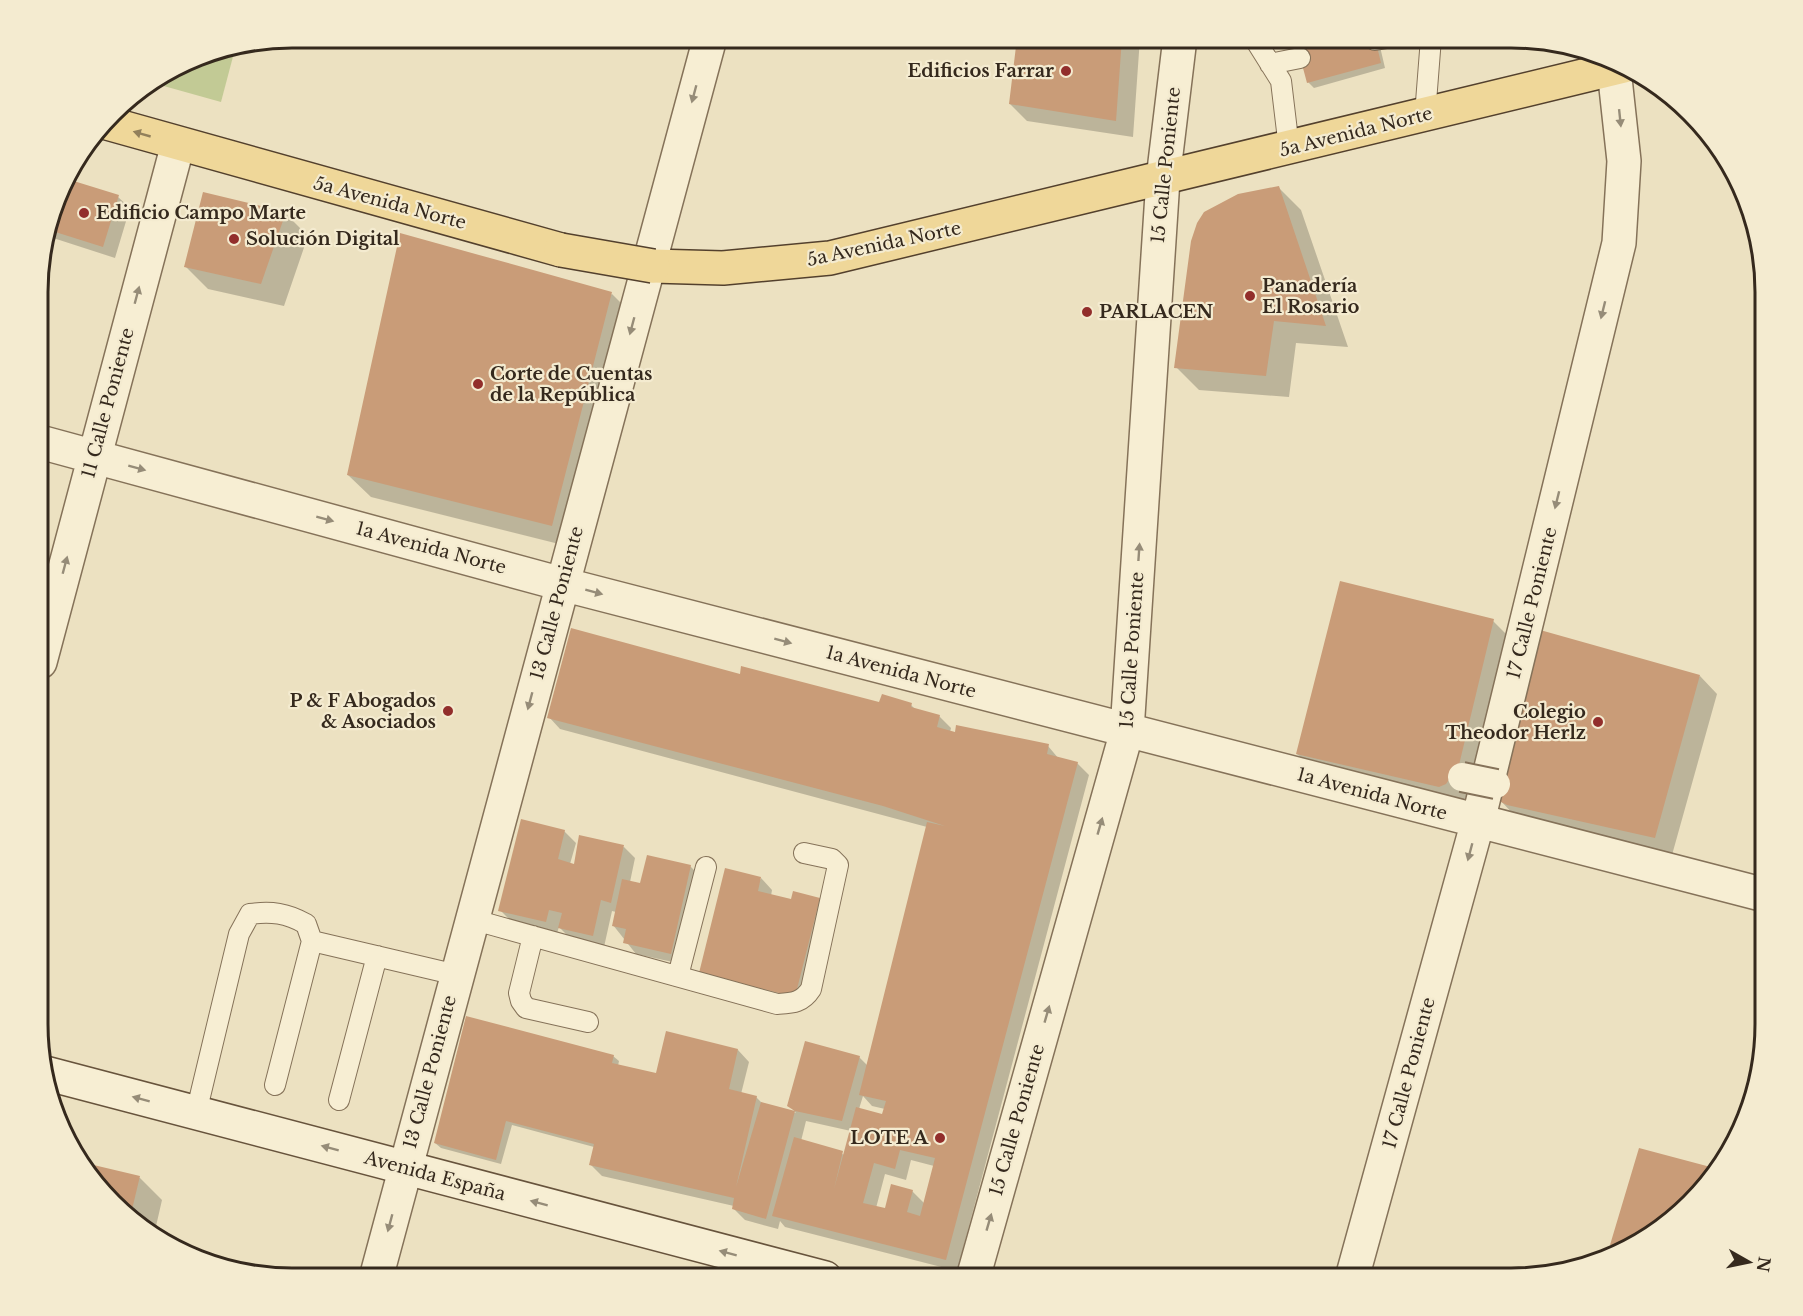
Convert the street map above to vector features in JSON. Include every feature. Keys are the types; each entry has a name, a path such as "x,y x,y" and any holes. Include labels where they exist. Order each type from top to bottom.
{"main road":[{"name":"5a Avenida Norte","path":"114,125 561,250 653,266 752,266 830,258 1425,115 1606,68"}],"street":[{"name":"13 Calle Poniente","path":"379,1268 707,48"},
{"name":"15 Calle Poniente","path":"976,1268 1127,730 1163,179 1179,48"},
{"name":"17 Calle Poniente","path":"1355,1268 1478,822 1619,243 1624,161 1618,73"},
{"name":"11 Calle Poniente","path":"48,631 178,144"},
{"name":"1a Avenida Norte","path":"48,444 562,584 1755,892"},
{"path":"1462,777 1496,784"},
{"name":"Avenida España","path":"54,1075 787,1268"}],"lane":[{"path":"1260,48 1281,81 1289,148"},
{"path":"1425,115 1430,48"},
{"path":"1270,64 1300,58"},
{"path":"471,919 777,1004 805,999 811,989 838,865 832,859 804,854"},
{"path":"678,976 706,867"},
{"path":"196,1113 239,934 250,914 270,911 294,917 306,924 312,941 275,1085"},
{"path":"533,936 519,993 521,1001 526,1008 588,1022"},
{"path":"312,941 457,975"},
{"path":"339,1101 377,956"}],"green space":[{"path":"233,55 221,102 162,86 184,73"}],"building":[{"name":"Edificios Farrar","path":"1016,48 1121,48 1116,121 1009,104"},
{"path":"1298,48 1377,48 1381,63 1307,83"},
{"name":"Edificio Campo Marte","path":"75,181 119,195 103,247 55,232"},
{"name":"Panadería El Rosario","path":"1279,186 1326,326 1274,321 1266,376 1174,368 1191,241 1197,223 1204,212 1238,194"},
{"name":"Solución Digital","path":"203,192 286,212 261,284 184,267"},
{"name":"Corte de Cuentas de la República","path":"400,233 612,292 552,526 347,475"},
{"name":"Colegio Theodor Herlz","path":"1340,581 1494,619 1459,765 1446,784 1439,787 1296,754"},
{"path":"571,628 740,674 741,666 879,702 882,694 912,703 911,707 940,715 937,727 955,732 956,725 1049,744 1047,754 1078,762 946,1260 772,1216 794,1137 843,1151 834,1189 856,1107 882,1114 886,1101 859,1095 927,822 945,826 883,806 547,718","holes":["900,1150 935,1158 920,1216 907,1212 913,1190 891,1184 885,1208 863,1203 874,1163 895,1169"]},
{"name":"Colegio Theodor Herlz","path":"1533,628 1700,675 1655,838 1507,805 1497,800"},
{"path":"521,819 565,830 558,859 574,864 579,835 624,845 611,903 601,900 593,936 558,928 562,913 549,910 546,922 498,911"},
{"path":"647,855 691,865 671,954 623,943 626,929 612,926 622,879 640,883"},
{"path":"725,868 761,877 758,891 791,899 793,891 820,898 795,997 699,973"},
{"path":"466,1016 614,1055 612,1063 656,1073 666,1031 738,1049 729,1089 757,1096 736,1187 761,1102 795,1111 766,1219 732,1209 734,1198 589,1165 594,1144 506,1121 496,1160 434,1143"},
{"path":"805,1041 860,1056 842,1121 795,1111 787,1106"},
{"path":"1639,1148 1709,1167 1684,1197 1660,1218 1619,1243 1610,1245"},
{"path":"92,1165 140,1176 132,1208 119,1197"}],"place":[{"name":"Edificios Farrar","path":"1066,71"},
{"name":"Edificio Campo Marte","path":"84,213"},
{"name":"Solución Digital","path":"234,239"},
{"name":"Panadería El Rosario","path":"1250,296"},
{"name":"PARLACEN","path":"1087,312"},
{"name":"Corte de Cuentas de la República","path":"478,384"},
{"name":"P & F Abogados & Asociados","path":"448,711"},
{"name":"Colegio Theodor Herlz","path":"1598,722"},
{"name":"LOTE A","path":"940,1138"}]}
